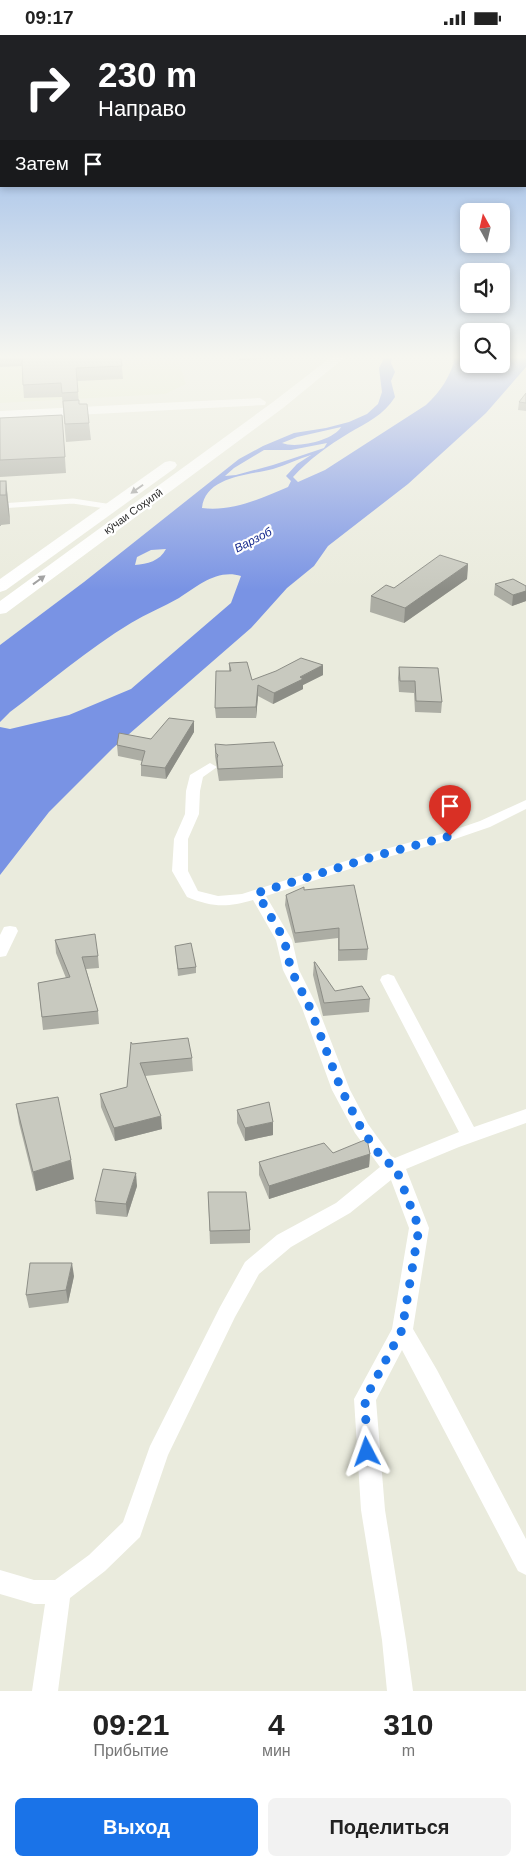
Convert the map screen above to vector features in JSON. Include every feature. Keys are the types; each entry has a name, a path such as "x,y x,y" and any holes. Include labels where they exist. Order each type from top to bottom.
{"main road":[{"path":"206,440 213,435"},
{"name":"кӯчаи Соҳилӣ","path":"0,609 237,435"},
{"name":"кӯчаи Соҳилӣ","path":"0,587 183,456"}],"street":[{"path":"210,767 197,775 193,791 192,814 181,839 180,871 192,894 213,902 232,901 379,855 450,836 485,824 526,804"},
{"path":"257,893 284,939 291,970 310,1008 341,1089 361,1128 384,1161 395,1166 419,1228 402,1330 365,1399 372,1510 394,1640 400,1691"},
{"path":"0,951 10,931"},
{"path":"388,980 470,1136"},
{"path":"0,1582 34,1592 59,1592 97,1563 132,1529 158,1453 227,1313 252,1268 284,1241 343,1208 395,1166 526,1116"},
{"path":"402,1330 526,1563"},
{"path":"45,1691 59,1592"}],"lane":[{"path":"0,506 73,501 112,507"}],"water":[{"name":"Варзоб","path":"289,435 305,435 282,443 297,445 314,442 332,435 346,435 312,459 299,471 293,477 298,482 325,470 379,435 462,435 408,484 328,546 314,566 287,588 251,628 113,748 49,812 0,875 0,727 10,729 69,715 131,689 231,603 241,576 232,574 208,580 179,598 131,623 69,666 0,722 0,645 84,582 239,459","holes":["327,443 324,448 273,465 225,476 234,468 264,450 291,450","311,455 297,464 286,476 291,481 288,487 257,500 236,506 213,509 202,508 205,497 211,489 220,483 273,469","166,549 153,561 135,565 137,557 151,550"]}],"building":[{"path":"0,435 63,435 65,457 0,460"},
{"path":"0,481 6,481 6,495 0,495"},
{"path":"440,555 468,564 405,608 371,596 386,585 394,588"},
{"path":"513,579 526,586 526,591 513,595 495,584"},
{"path":"301,658 323,665 300,677 303,679 274,693 258,685 256,707 215,708 216,671 231,671 229,663 247,662 252,680 276,671"},
{"path":"399,667 438,668 442,702 416,701 415,681 400,681"},
{"path":"169,718 194,721 165,768 141,765 145,751 117,745 119,733 151,739"},
{"path":"274,742 283,766 218,769 218,755 215,744"},
{"path":"354,885 368,949 339,950 339,928 295,933 286,895 304,887 304,890"},
{"path":"95,934 98,956 82,957 98,1011 42,1017 38,983 70,977 55,940"},
{"path":"191,943 196,967 178,969 175,946"},
{"path":"314,962 335,991 362,986 370,999 324,1003"},
{"path":"188,1038 192,1058 140,1063 161,1116 114,1128 100,1094 127,1087 131,1042 132,1044"},
{"path":"58,1097 71,1160 33,1172 16,1104"},
{"path":"269,1102 273,1122 245,1128 237,1110"},
{"path":"367,1139 370,1154 269,1186 259,1162 324,1143 333,1153"},
{"path":"103,1169 136,1173 126,1204 95,1201"},
{"path":"208,1192 246,1192 250,1230 210,1231"},
{"path":"30,1263 72,1263 66,1290 26,1295"}],"route":[{"path":"367,1452 365,1399 402,1330 419,1228 395,1166 384,1161 361,1128 341,1089 310,1008 291,970 284,939 269,917 257,893 379,855 450,836"}]}
